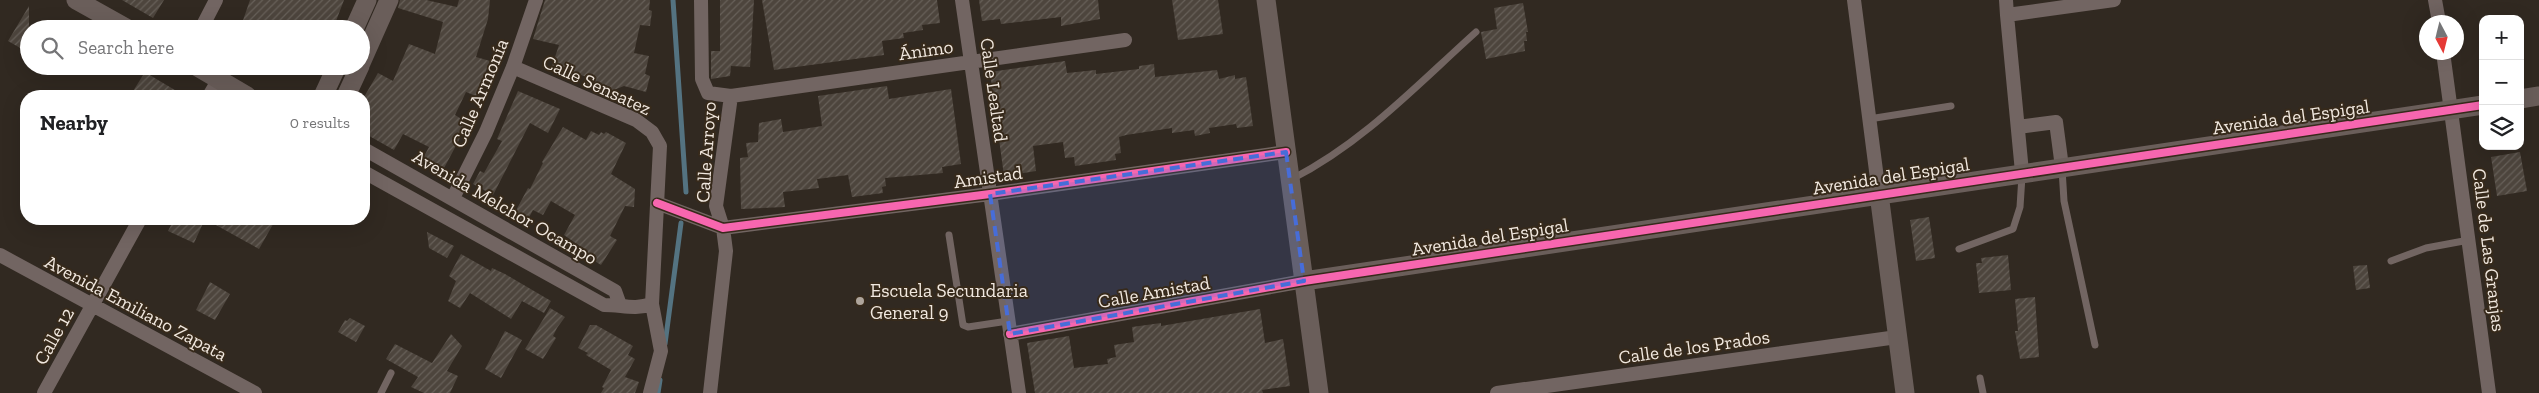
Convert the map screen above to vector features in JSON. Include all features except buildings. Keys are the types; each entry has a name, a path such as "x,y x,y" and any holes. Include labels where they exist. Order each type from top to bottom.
{"street":[{"path":"76,0 112,20"},
{"path":"206,20 216,0"},
{"path":"358,20 367,0"},
{"path":"370,44 389,0"},
{"name":"Calle Armonía","path":"453,198 486,132 513,67 536,0"},
{"name":"Calle Arroyo","path":"702,0 702,79 708,93 731,96 716,206 723,228 726,251 710,393"},
{"name":"Calle Lealtad","path":"962,0 1019,393"},
{"path":"1266,0 1319,393"},
{"path":"1854,0 1905,393"},
{"path":"2006,0 2022,172"},
{"path":"2007,15 2114,0"},
{"path":"2435,0 2438,15"},
{"name":"Ánimo","path":"731,96 1125,40"},
{"name":"Calle de Las Granjas","path":"2444,60 2489,393"},
{"name":"Calle Sensatez","path":"513,67 636,120 652,132 660,146 652,304 661,351 650,393"},
{"path":"212,75 238,90"},
{"path":"326,90 333,75"},
{"path":"349,90 356,75"},
{"path":"213,90 219,79"},
{"path":"2524,98 2539,96"},
{"name":"Avenida del Espigal","path":"1304,281 2022,172 2479,106"},
{"path":"2018,127 2056,122 2062,167"},
{"name":"Avenida Melchor Ocampo","path":"370,152 615,291 620,305"},
{"name":"Amistad","path":"723,228 990,194 1286,152"},
{"name":"Avenida Melchor Ocampo","path":"370,175 604,305 620,305 637,309 652,304"},
{"path":"657,203 696,216 723,228"},
{"name":"Calle 12","path":"44,393 137,225"},
{"name":"Avenida Emiliano Zapata","path":"0,255 255,393"},
{"name":"Calle Amistad","path":"1009,328 1304,281"},
{"name":"Calle de los Prados","path":"1497,393 1897,337"}],"lane":[{"path":"1290,180 1324,163 1372,126 1476,32"},
{"path":"1869,119 1950,106"},
{"path":"2062,167 2064,201 2095,345"},
{"path":"1959,249 2013,229 2020,207 2022,172"},
{"path":"948,235 964,325 968,327 1009,328"},
{"path":"2391,261 2426,248 2469,240"},
{"path":"381,393 391,373"},
{"path":"1980,378 1982,393"}],"highlighted area":[{"path":"1286,152 1304,281 1010,334 990,194"}],"waterway":[{"path":"673,0 686,192"},
{"path":"665,344 681,223"},
{"path":"658,393 660,380"}],"cycle path":[{"path":"1010,334 1304,281 2479,106"},
{"path":"657,203 723,228 990,194 1286,152"}],"place":[{"name":"Escuela Secundaria General 9","path":"860,301"}]}
